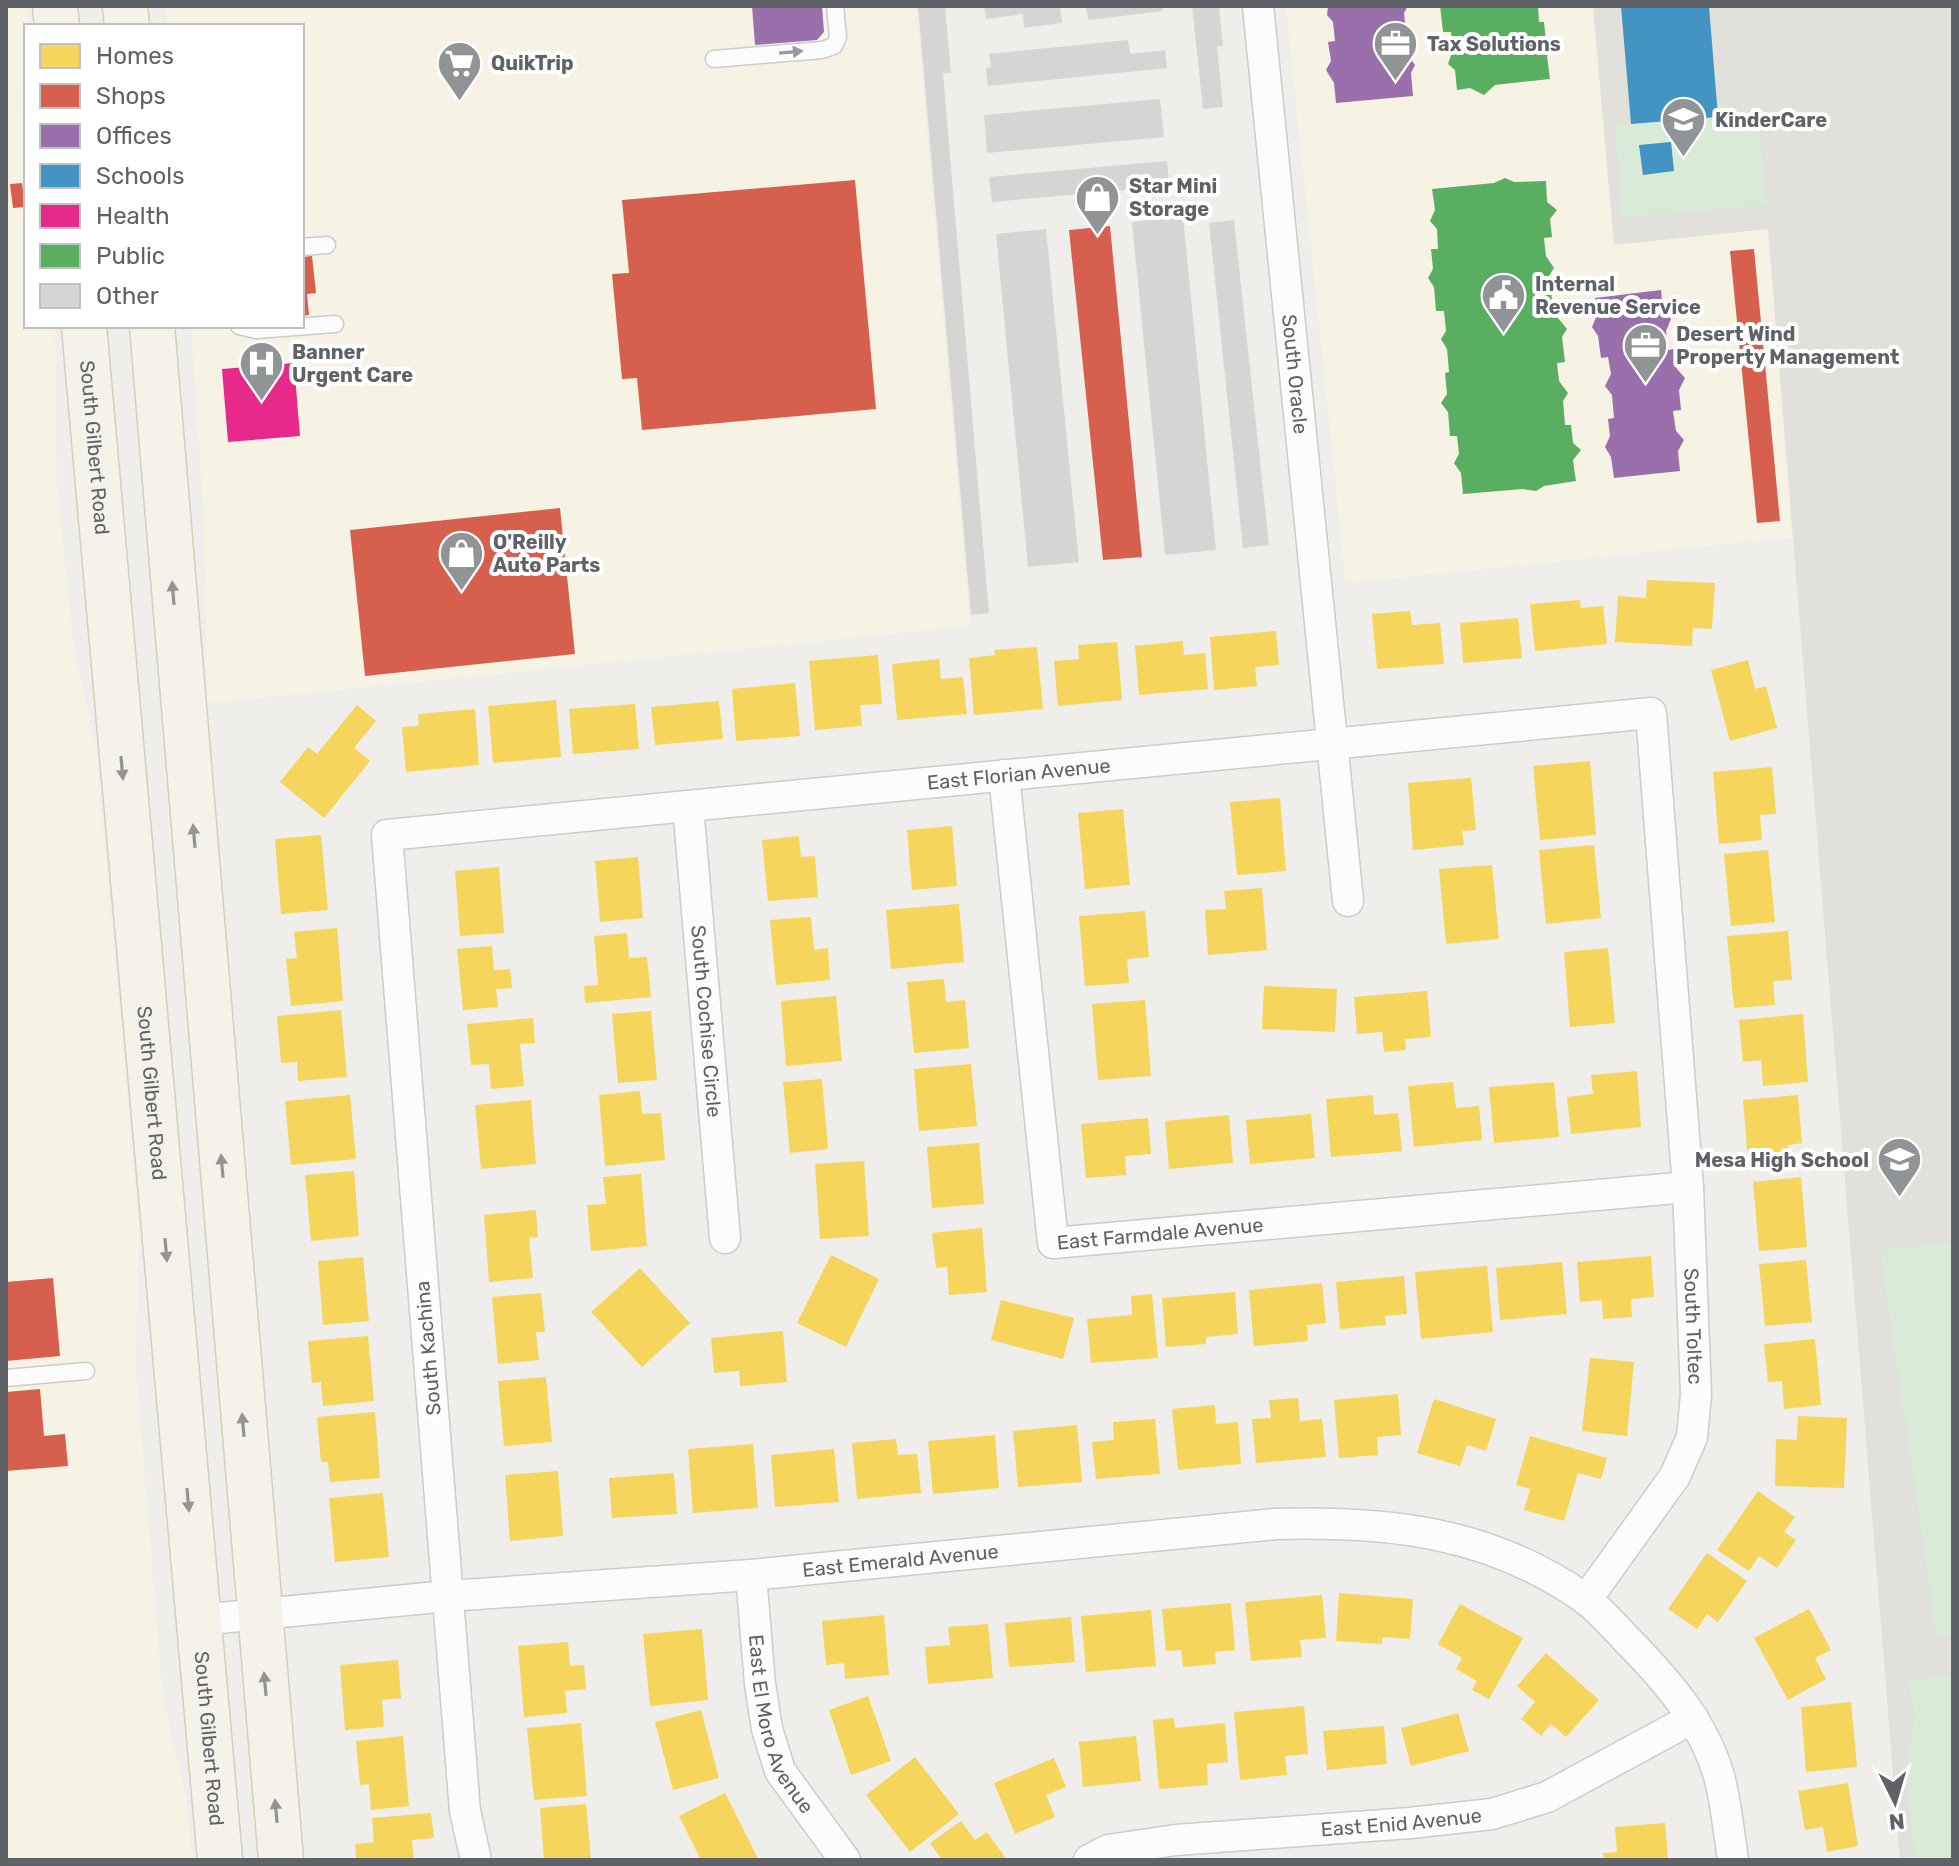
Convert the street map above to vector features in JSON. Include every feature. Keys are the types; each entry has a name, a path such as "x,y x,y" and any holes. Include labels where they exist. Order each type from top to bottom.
{"main road":[{"name":"South Gilbert Road","path":"84,328 220,1860"},
{"path":"152,328 281,1860"},
{"path":"115,691 180,671"}],"street":[{"name":"South Oracle","path":"1258,6 1348,901"},
{"name":"East Florian Avenue","path":"387,835 1651,713"},
{"name":"South Toltec","path":"1586,1600 1675,1476 1692,1437 1696,1395 1688,1187 1651,713"},
{"name":"East Farmdale Avenue","path":"1004,775 1053,1243 1688,1187"},
{"name":"South Cochise Circle","path":"688,806 725,1238"},
{"name":"South Kachina","path":"387,835 465,1811 476,1860"},
{"name":"East Emerald Avenue","path":"199,1620 448,1596 751,1575 1276,1524 1343,1522 1407,1529 1475,1544 1524,1562 1586,1600"},
{"name":"East El Moro Avenue","path":"751,1575 760,1684 767,1729 780,1771 845,1860"},
{"path":"1586,1600 1658,1672 1693,1718 1719,1776 1733,1860"},
{"name":"East Enid Avenue","path":"1089,1860 1108,1850 1176,1840 1492,1814 1547,1797 1693,1718"}],"lane":[{"path":"714,59 822,50 834,46 838,37 835,6"},
{"path":"304,247 327,245"},
{"path":"304,326 335,324"},
{"path":"248,328 282,328"},
{"path":"6,1378 86,1371"}],"shaded area":[{"path":"6,6 26,6 22,100 24,328 55,328 57,487 74,650 96,748 139,1231 136,1372 163,1698 186,1798 192,1860 6,1860"},
{"path":"166,6 916,6 970,626 207,703 204,519 191,328 304,328 304,24 167,24"},
{"path":"1286,6 1593,6 1614,244 1768,229 1792,537 1346,583"},
{"name":"Mesa High School","path":"1593,6 1953,6 1953,1860 1900,1860 1768,229 1614,245"}],"green space":[{"path":"1758,113 1766,205 1623,217 1615,125"},
{"path":"1953,1243 1953,1635 1937,1636 1880,1250"},
{"path":"1953,1676 1953,1860 1915,1860 1907,1778 1915,1714 1908,1680"}],"building: Homes":[{"path":"1647,580 1715,583 1712,629 1693,628 1692,646 1615,642 1618,596 1646,598"},
{"path":"1580,600 1581,608 1603,606 1607,644 1535,651 1530,604"},
{"path":"1410,611 1412,625 1440,623 1444,664 1377,669 1372,614"},
{"path":"1518,618 1522,658 1463,663 1460,623"},
{"path":"1276,631 1279,665 1255,667 1257,686 1214,690 1210,637"},
{"path":"1183,641 1184,655 1205,653 1208,689 1139,695 1135,646"},
{"path":"1117,642 1122,700 1058,706 1054,661 1079,659 1078,645"},
{"path":"1037,647 1043,709 974,715 969,658 995,655 994,650"},
{"path":"878,655 882,704 860,705 862,726 815,730 809,661"},
{"path":"939,659 941,679 963,677 967,714 897,720 892,664"},
{"path":"1748,660 1755,689 1766,686 1777,728 1730,741 1711,670"},
{"path":"795,683 800,736 736,741 732,689"},
{"path":"556,700 561,757 493,763 488,706"},
{"path":"719,701 723,739 655,745 651,707"},
{"path":"635,704 639,749 573,754 569,709"},
{"path":"357,705 376,721 354,748 370,761 324,818 280,782 308,747 317,754"},
{"path":"475,709 479,765 406,772 402,727 419,726 418,714"},
{"path":"1590,761 1596,835 1540,840 1533,766"},
{"path":"1772,767 1776,814 1760,815 1762,840 1719,844 1713,772"},
{"path":"1471,778 1476,830 1462,831 1464,845 1413,850 1408,783"},
{"path":"1280,798 1286,871 1237,875 1230,802"},
{"path":"1123,809 1130,885 1085,889 1078,813"},
{"path":"952,826 957,886 912,890 907,830"},
{"path":"321,835 328,910 281,914 275,839"},
{"path":"799,836 801,857 815,856 818,897 768,901 762,840"},
{"path":"1594,845 1601,918 1546,924 1539,850"},
{"path":"1768,850 1775,922 1731,926 1724,854"},
{"path":"638,857 643,918 600,922 595,861"},
{"path":"1492,865 1499,939 1446,944 1439,869"},
{"path":"499,867 504,933 460,936 455,871"},
{"path":"1262,888 1267,950 1208,955 1205,910 1226,909 1224,891"},
{"path":"959,904 964,962 891,969 886,910"},
{"path":"1145,911 1149,957 1127,959 1129,983 1085,986 1079,916"},
{"path":"811,917 814,950 828,948 830,980 776,985 770,920"},
{"path":"337,928 343,1001 291,1006 286,959 297,958 294,932"},
{"path":"1788,931 1792,980 1773,981 1775,1005 1734,1008 1727,936"},
{"path":"627,933 629,958 647,957 651,997 585,1003 584,986 598,985 594,936"},
{"path":"492,946 494,970 510,969 512,988 496,989 498,1007 463,1010 457,949"},
{"path":"1608,948 1615,1023 1570,1027 1564,952"},
{"path":"944,979 946,1002 965,1000 969,1048 914,1053 907,982"},
{"path":"1264,986 1337,989 1335,1032 1262,1029"},
{"path":"1427,991 1431,1037 1405,1039 1406,1050 1384,1052 1382,1032 1357,1034 1354,997"},
{"path":"836,996 842,1061 786,1066 781,1001"},
{"path":"1145,1000 1151,1076 1098,1080 1092,1004"},
{"path":"341,1010 347,1077 298,1081 297,1062 281,1063 277,1016"},
{"path":"651,1011 657,1080 618,1083 612,1014"},
{"path":"1803,1014 1808,1082 1763,1086 1761,1060 1743,1062 1739,1020"},
{"path":"533,1018 535,1043 520,1044 524,1086 491,1089 489,1064 471,1065 467,1024"},
{"path":"971,1064 977,1126 919,1131 914,1069"},
{"path":"1637,1071 1641,1127 1571,1134 1567,1097 1593,1094 1591,1075"},
{"path":"822,1079 828,1149 790,1153 783,1082"},
{"path":"1453,1082 1456,1108 1479,1106 1482,1140 1414,1147 1408,1086"},
{"path":"1554,1082 1559,1137 1494,1143 1489,1087"},
{"path":"640,1091 642,1114 661,1113 665,1160 605,1166 599,1095"},
{"path":"350,1095 356,1159 291,1165 285,1101"},
{"path":"1373,1095 1374,1115 1398,1113 1402,1151 1331,1157 1326,1099"},
{"path":"1798,1095 1802,1143 1788,1145 1790,1168 1749,1171 1743,1100"},
{"path":"531,1100 536,1164 481,1169 475,1105"},
{"path":"1311,1114 1315,1158 1250,1164 1246,1120"},
{"path":"1229,1115 1233,1163 1169,1169 1165,1121"},
{"path":"1148,1118 1151,1154 1125,1156 1126,1175 1086,1178 1081,1124"},
{"path":"979,1143 984,1204 932,1208 927,1147"},
{"path":"864,1161 869,1236 820,1239 815,1164"},
{"path":"354,1171 359,1236 311,1241 305,1175"},
{"path":"641,1174 647,1246 591,1251 587,1205 606,1204 603,1177"},
{"path":"1801,1177 1807,1247 1759,1251 1753,1182"},
{"path":"536,1210 538,1237 529,1238 533,1278 489,1282 484,1215"},
{"path":"982,1228 987,1292 949,1295 947,1267 936,1268 932,1233"},
{"path":"831,1255 879,1279 846,1347 797,1323"},
{"path":"1651,1256 1654,1297 1631,1299 1632,1317 1603,1319 1602,1300 1580,1302 1577,1262"},
{"path":"363,1257 369,1321 323,1325 318,1261"},
{"path":"1806,1260 1812,1322 1765,1326 1759,1264"},
{"path":"1562,1262 1567,1314 1500,1320 1496,1268"},
{"path":"1487,1266 1493,1332 1421,1339 1415,1272"},
{"path":"640,1268 690,1323 642,1367 591,1312"},
{"path":"1404,1276 1407,1314 1385,1316 1386,1325 1340,1329 1336,1282"},
{"path":"1322,1283 1326,1323 1307,1325 1308,1341 1254,1346 1249,1290"},
{"path":"1235,1292 1238,1334 1206,1337 1206,1344 1166,1347 1162,1298"},
{"path":"541,1293 545,1332 536,1332 539,1360 498,1364 492,1297"},
{"path":"1152,1294 1158,1358 1091,1363 1087,1319 1132,1315 1131,1296"},
{"path":"1001,1300 1074,1318 1063,1359 991,1340"},
{"path":"783,1331 787,1382 740,1386 739,1371 714,1373 711,1338"},
{"path":"368,1336 374,1401 323,1406 321,1382 312,1383 308,1341"},
{"path":"1815,1339 1821,1405 1784,1409 1782,1381 1768,1382 1764,1344"},
{"path":"1590,1358 1634,1362 1627,1436 1582,1431"},
{"path":"546,1377 552,1442 504,1446 498,1381"},
{"path":"1398,1394 1401,1435 1377,1437 1378,1455 1339,1458 1334,1400"},
{"path":"1298,1398 1300,1421 1322,1419 1326,1457 1256,1463 1252,1419 1271,1418 1269,1400"},
{"path":"1434,1399 1496,1419 1486,1451 1467,1445 1460,1466 1417,1453"},
{"path":"1215,1405 1216,1424 1238,1422 1241,1464 1178,1470 1172,1409"},
{"path":"375,1412 380,1478 330,1482 328,1462 321,1462 317,1417"},
{"path":"1798,1416 1847,1418 1844,1488 1775,1486 1776,1439 1797,1440"},
{"path":"1155,1419 1160,1474 1096,1479 1092,1442 1114,1440 1113,1422"},
{"path":"1077,1425 1082,1482 1018,1487 1013,1431"},
{"path":"995,1435 999,1488 933,1494 928,1441"},
{"path":"1530,1436 1607,1458 1601,1479 1578,1473 1564,1521 1524,1510 1530,1489 1516,1485"},
{"path":"896,1439 898,1455 917,1454 921,1493 857,1499 852,1443"},
{"path":"753,1444 758,1508 693,1513 688,1449"},
{"path":"834,1449 839,1502 775,1507 771,1455"},
{"path":"558,1471 563,1536 510,1541 505,1475"},
{"path":"674,1473 677,1514 612,1518 609,1478"},
{"path":"1758,1491 1795,1517 1784,1532 1796,1540 1777,1568 1759,1556 1749,1571 1717,1550"},
{"path":"383,1493 389,1557 335,1562 329,1498"},
{"path":"1707,1553 1747,1581 1718,1622 1707,1614 1697,1629 1668,1609"},
{"path":"1339,1593 1413,1599 1410,1639 1382,1637 1382,1644 1336,1641"},
{"path":"1322,1595 1326,1638 1300,1640 1302,1657 1251,1661 1245,1602"},
{"path":"1231,1603 1235,1650 1215,1652 1216,1664 1183,1667 1181,1650 1166,1651 1162,1609"},
{"path":"1460,1604 1523,1638 1489,1699 1472,1690 1477,1681 1456,1669 1462,1658 1438,1644"},
{"path":"1809,1609 1831,1650 1815,1658 1826,1679 1788,1700 1754,1638"},
{"path":"1151,1610 1156,1666 1086,1672 1081,1616"},
{"path":"884,1615 889,1675 845,1679 844,1663 826,1665 822,1621"},
{"path":"1071,1617 1075,1662 1009,1667 1005,1623"},
{"path":"988,1624 993,1678 928,1684 925,1647 950,1645 948,1627"},
{"path":"702,1629 708,1700 650,1706 643,1634"},
{"path":"568,1642 570,1666 584,1665 586,1689 565,1691 567,1713 524,1717 518,1646"},
{"path":"1546,1653 1599,1700 1566,1737 1551,1724 1541,1736 1521,1719 1535,1702 1517,1686"},
{"path":"398,1660 401,1698 382,1700 384,1727 345,1730 340,1665"},
{"path":"868,1696 891,1761 851,1775 829,1710"},
{"path":"1851,1702 1857,1767 1806,1772 1801,1707"},
{"path":"1304,1706 1308,1754 1285,1756 1287,1775 1240,1780 1234,1712"},
{"path":"701,1710 719,1778 673,1790 655,1722"},
{"path":"1458,1713 1469,1751 1411,1766 1401,1728"},
{"path":"1174,1718 1175,1728 1225,1723 1228,1762 1207,1764 1208,1785 1159,1789 1153,1720"},
{"path":"581,1723 587,1796 534,1800 527,1728"},
{"path":"1384,1726 1387,1764 1327,1770 1323,1731"},
{"path":"403,1736 409,1806 371,1810 369,1784 360,1785 356,1741"},
{"path":"1136,1736 1141,1781 1083,1787 1079,1742"},
{"path":"915,1757 959,1814 910,1852 866,1795"},
{"path":"1054,1758 1066,1787 1046,1795 1055,1817 1015,1834 994,1783"},
{"path":"1848,1783 1858,1846 1827,1852 1823,1827 1805,1830 1798,1791"},
{"path":"725,1793 758,1859 701,1860 679,1816"},
{"path":"586,1804 591,1860 544,1860 540,1808"},
{"path":"431,1813 434,1838 412,1840 414,1860 356,1860 355,1844 374,1842 372,1818"},
{"path":"961,1821 975,1840 987,1832 1007,1860 942,1860 930,1843"},
{"path":"1665,1823 1668,1860 1604,1860 1603,1853 1617,1852 1615,1827"}],"building: Shops":[{"path":"855,180 876,409 642,430 637,378 622,379 612,274 629,273 622,200"},
{"path":"22,183 24,207 13,208 10,184"},
{"path":"1110,226 1142,557 1103,560 1069,230"},
{"path":"1754,249 1780,521 1757,523 1730,251"},
{"path":"312,256 316,293 307,294 309,315 304,316 304,257"},
{"name":"O'Reilly Auto Parts","path":"560,508 575,654 365,676 350,530"},
{"path":"53,1278 60,1356 6,1361 6,1282"},
{"path":"40,1389 44,1436 65,1434 68,1466 6,1471 6,1392"}],"building: Offices":[{"path":"752,6 822,6 824,32 817,40 755,45"},
{"path":"1328,6 1408,6 1404,13 1409,57 1415,65 1411,73 1413,96 1336,103 1334,83 1326,70 1331,61 1328,42 1335,41 1333,22 1327,15"},
{"name":"Desert Wind Property Management","path":"1661,290 1663,310 1671,319 1666,331 1668,350 1674,349 1677,369 1685,378 1679,390 1681,410 1673,411 1676,431 1684,440 1678,451 1680,471 1614,478 1611,457 1605,447 1610,436 1608,419 1614,418 1612,395 1605,386 1611,374 1608,357 1601,358 1598,336 1592,327 1597,315 1595,298"}],"building: Schools":[{"path":"1621,6 1709,6 1718,117 1631,124"},
{"path":"1671,142 1674,171 1643,175 1639,145"}],"building: Health":[{"name":"Banner Urgent Care","path":"294,363 300,436 228,442 222,369"}],"building: Public":[{"path":"1440,6 1538,6 1539,22 1544,22 1546,42 1553,47 1547,56 1550,79 1495,85 1484,95 1470,88 1457,90 1455,70 1448,64 1453,50 1451,32 1443,32"},
{"name":"Internal Revenue Service","path":"1505,178 1514,182 1546,181 1547,202 1557,210 1550,219 1552,237 1544,238 1546,256 1554,268 1549,276 1552,300 1557,300 1558,318 1567,329 1562,337 1565,362 1557,363 1559,381 1568,393 1563,401 1565,425 1571,425 1573,443 1581,450 1573,460 1576,481 1544,486 1536,491 1523,489 1463,494 1461,473 1454,463 1459,454 1457,436 1450,436 1448,412 1441,403 1447,394 1445,373 1449,372 1447,349 1441,339 1446,331 1444,311 1436,311 1434,287 1428,278 1433,269 1431,249 1438,249 1437,229 1430,221 1435,210 1432,189 1494,183"}],"building: Other":[{"path":"918,6 945,6 951,73 943,73 989,613 971,615"},
{"path":"984,6 1060,6 1062,23 1024,28 1023,14 986,19"},
{"path":"1086,6 1162,6 1163,11 1088,20"},
{"path":"1192,6 1219,6 1223,46 1217,46 1223,107 1203,109"},
{"path":"1128,40 1130,54 1165,50 1167,68 988,86 986,68 991,67 989,54"},
{"path":"1160,99 1164,137 987,153 984,115"},
{"path":"1167,161 1169,186 992,202 989,177"},
{"path":"1183,217 1216,550 1165,555 1132,222"},
{"path":"1234,220 1269,545 1243,548 1209,223"},
{"path":"1046,229 1079,562 1028,567 996,234"}],"place":[{"name":"Tax Solutions","path":"1396,83"},
{"name":"QuikTrip","path":"460,102"},
{"name":"KinderCare","path":"1684,159"},
{"name":"Star Mini Storage","path":"1098,236"},
{"name":"Internal Revenue Service","path":"1504,334"},
{"name":"Desert Wind Property Management","path":"1645,384"},
{"name":"Banner Urgent Care","path":"261,402"},
{"name":"O'Reilly Auto Parts","path":"462,592"},
{"name":"Mesa High School","path":"1900,1199"}]}
